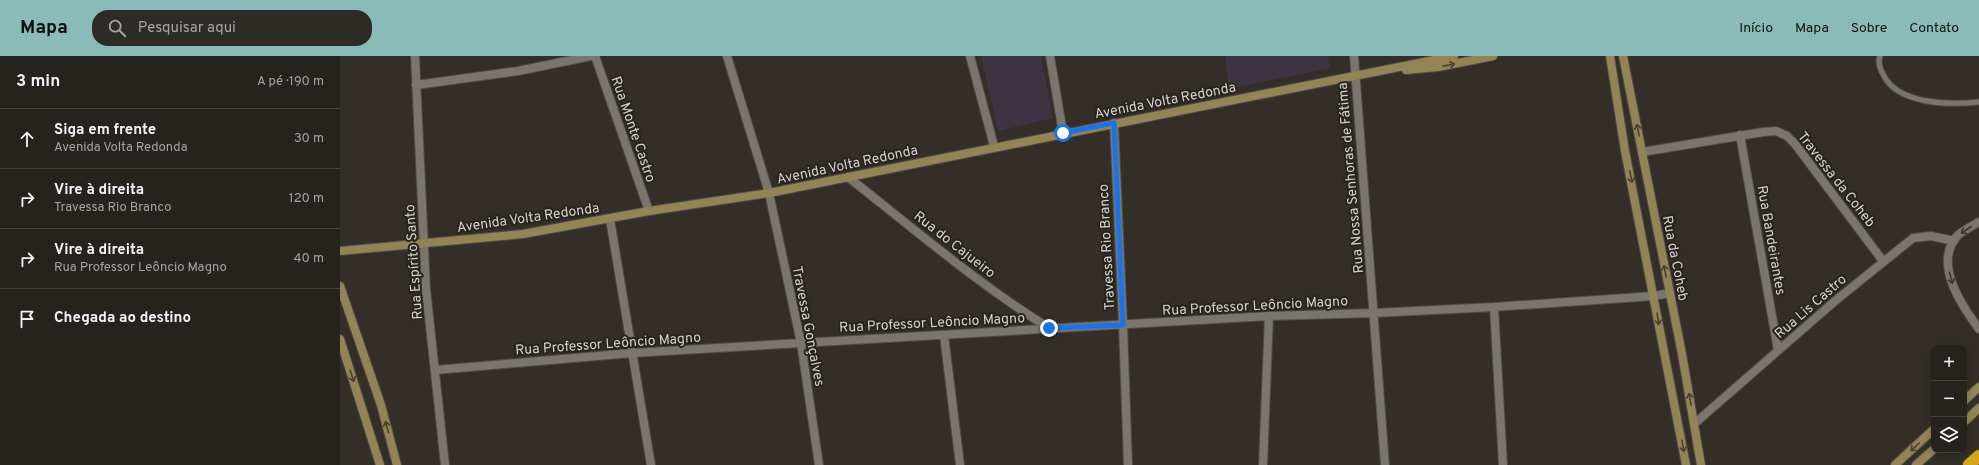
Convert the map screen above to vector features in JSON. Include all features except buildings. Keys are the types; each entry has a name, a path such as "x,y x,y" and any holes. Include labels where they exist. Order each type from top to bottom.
{"highway":[{"path":"1969,465 1979,456"}],"street":[{"name":"Rua Espírito Santo","path":"415,56 427,296 445,465"},
{"path":"416,85 518,71 591,56"},
{"name":"Rua Monte Castro","path":"595,56 650,211"},
{"name":"Travessa Gonçalves","path":"727,56 769,193 800,343 819,465"},
{"path":"970,56 994,146"},
{"path":"1050,56 1063,133"},
{"name":"Rua Nossa Senhoras de Fátima","path":"1354,56 1385,465"},
{"name":"Avenida Volta Redonda","path":"340,251 523,234 650,211 769,193 994,146 1454,56"},
{"name":"Avenida Volta Redonda","path":"1355,76 1438,67 1493,56"},
{"name":"Rua da Coheb","path":"1610,56 1660,334 1686,465"},
{"name":"Rua da Coheb","path":"1623,56 1670,293 1701,465"},
{"name":"Travessa Rio Branco","path":"1114,123 1128,465"},
{"name":"Travessa da Coheb","path":"1642,152 1740,135 1776,131 1787,136 1817,172 1883,261"},
{"name":"Rua Bandeirantes","path":"1740,135 1778,350"},
{"name":"Rua do Cajueiro","path":"848,177 958,265 1022,312 1049,328"},
{"path":"610,219 651,465"},
{"path":"1979,222 1959,235 1954,241 1948,260 1953,284 1959,299 1979,330"},
{"name":"Rua Lis Castro","path":"1694,424 1883,261 1914,238 1931,236 1954,241"},
{"path":"340,286 381,405 397,465"},
{"name":"Rua Professor Leôncio Magno","path":"435,370 632,353 1269,316 1494,307 1654,296 1670,293"},
{"path":"1494,307 1503,465"},
{"path":"1263,465 1269,316"},
{"path":"944,335 960,465"},
{"path":"340,339 380,465"},
{"path":"1967,398 1979,388"},
{"path":"1967,419 1979,408"},
{"path":"1895,465 1931,432"},
{"path":"1916,465 1931,452"}],"lane":[{"path":"1880,56 1878,59 1885,79 1894,89 1904,94 1940,103 1979,102"}],"shaded area":[{"path":"981,56 1041,56 1053,118 998,131"},
{"path":"1225,56 1328,56 1330,68 1229,89"}],"route":[{"path":"1049,328 1123,325 1114,123 1063,133"}]}
